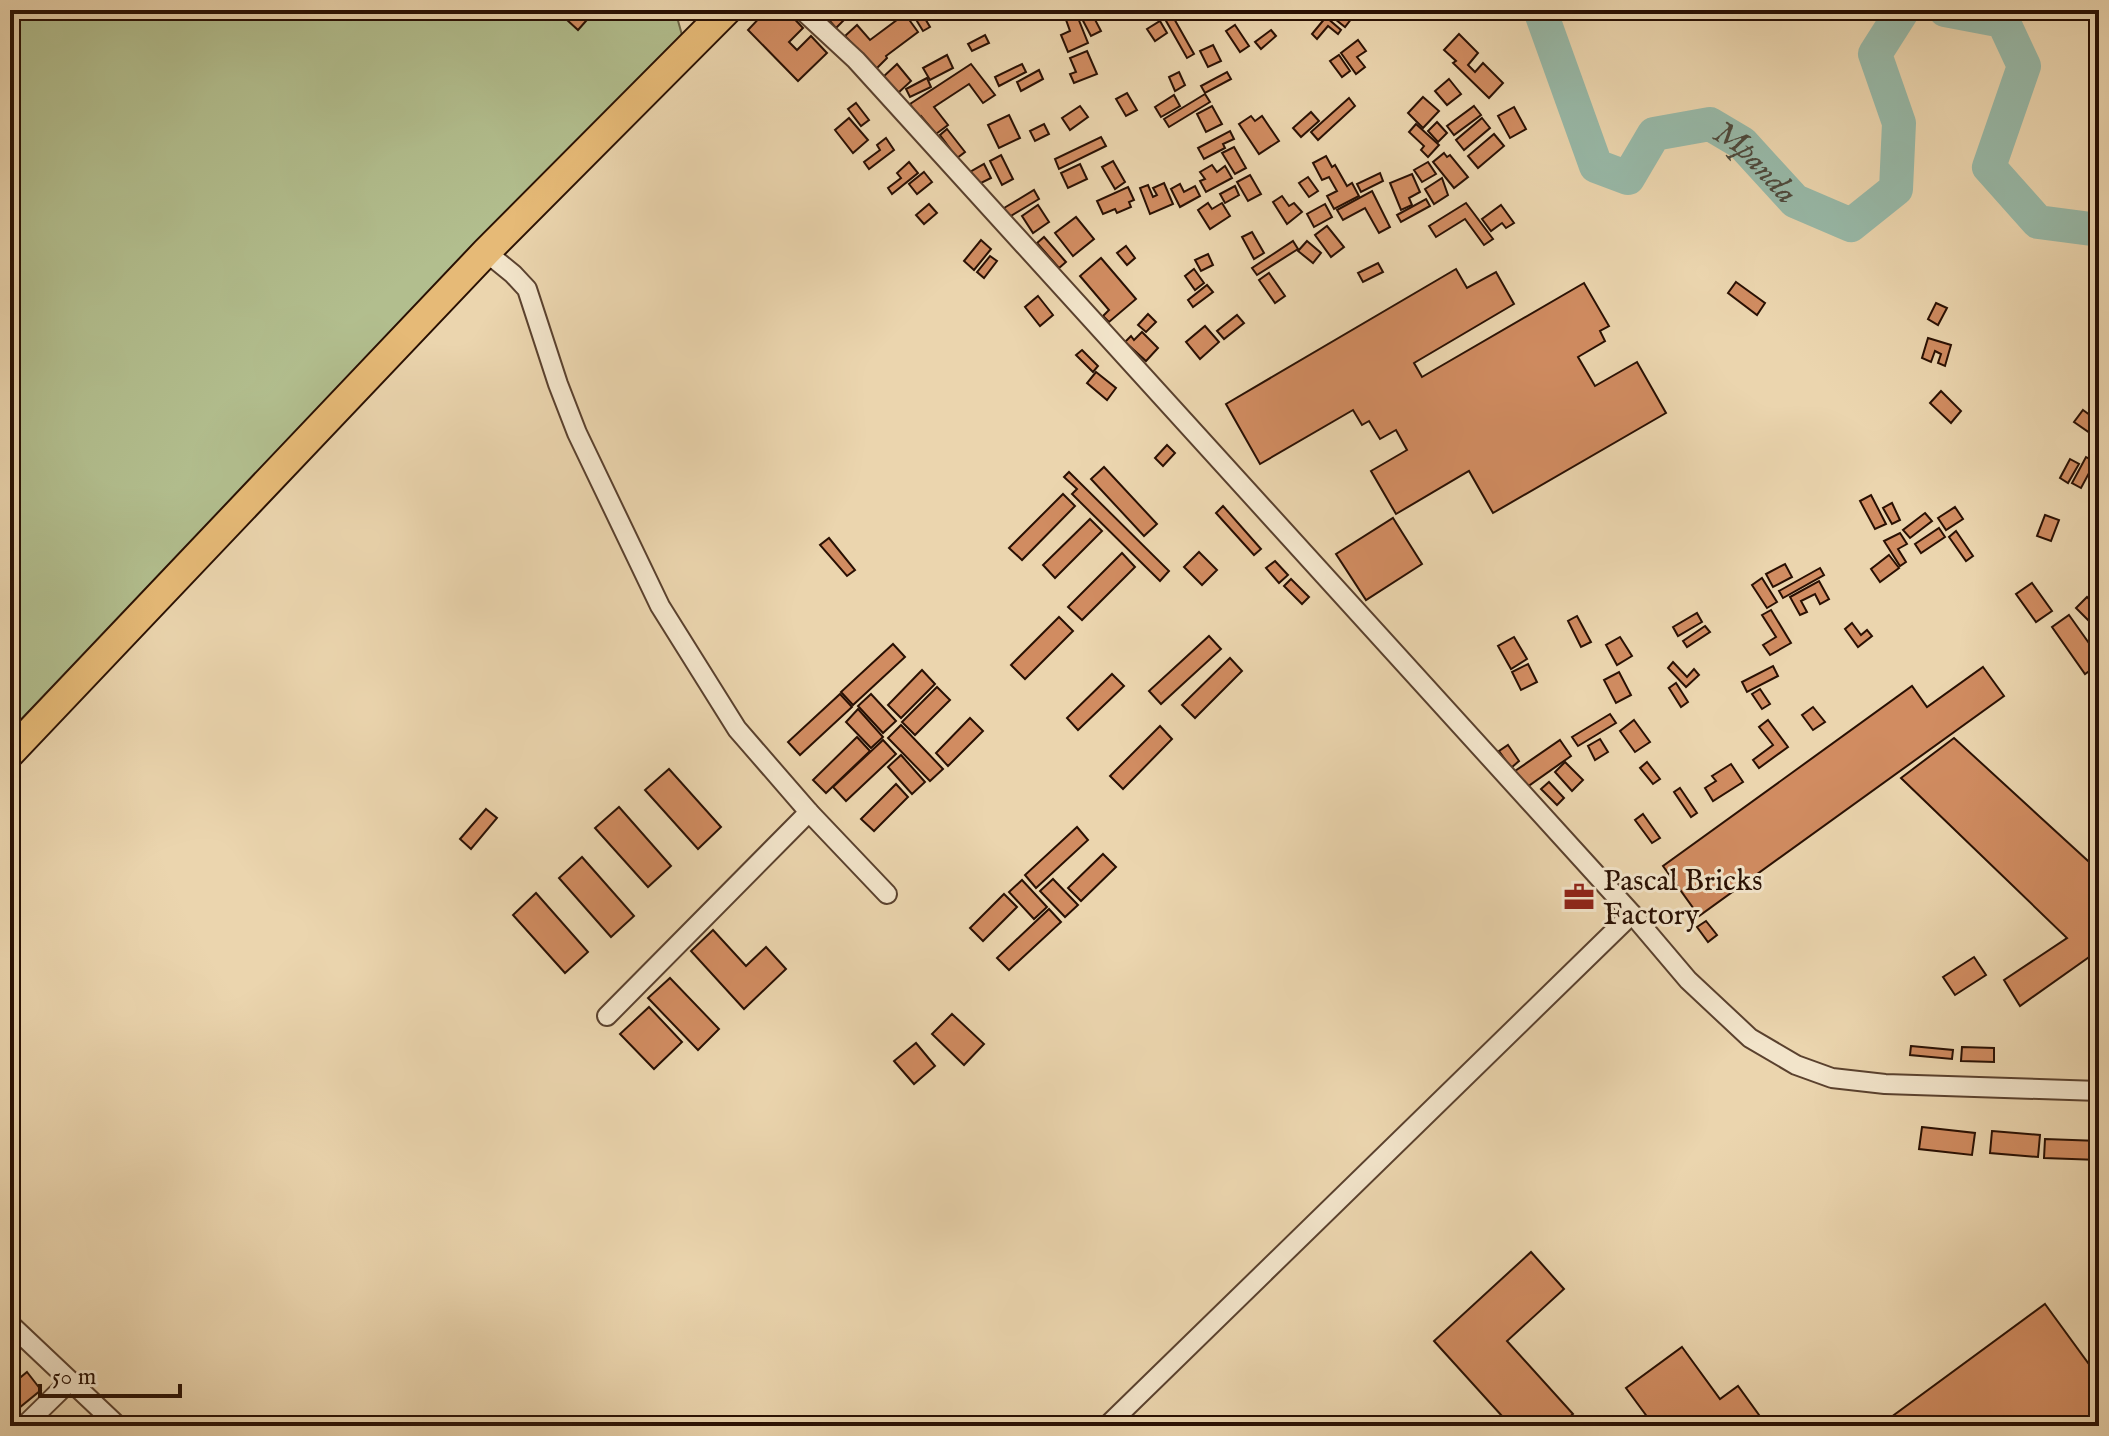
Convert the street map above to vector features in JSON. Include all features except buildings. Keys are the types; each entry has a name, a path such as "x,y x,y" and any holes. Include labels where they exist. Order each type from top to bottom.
{"main road":[{"path":"10,753 486,252 727,10"}],"street":[{"path":"802,10 856,60 1632,914 1688,980 1750,1038 1796,1065 1832,1078 1885,1084 2099,1091"},
{"path":"486,252 527,289 577,433 660,606 737,729 809,812 887,894"},
{"path":"607,1016 809,812"},
{"path":"1107,1426 1632,914"},
{"path":"10,1324 118,1426"},
{"path":"24,1426 70,1381"}],"green space":[{"path":"10,10 675,10 682,35 10,731"}],"waterway":[{"name":"Mpanda","path":"1540,10 1596,166 1628,178 1654,134 1710,124 1742,143 1795,201 1851,225 1896,189 1899,123 1875,54 1903,10"},
{"name":"Mpanda","path":"1945,10 2003,21 2024,66 1989,167 2038,222 2099,230"}],"place":[{"name":"Pascal Bricks Factory","path":"1579,897"}]}
